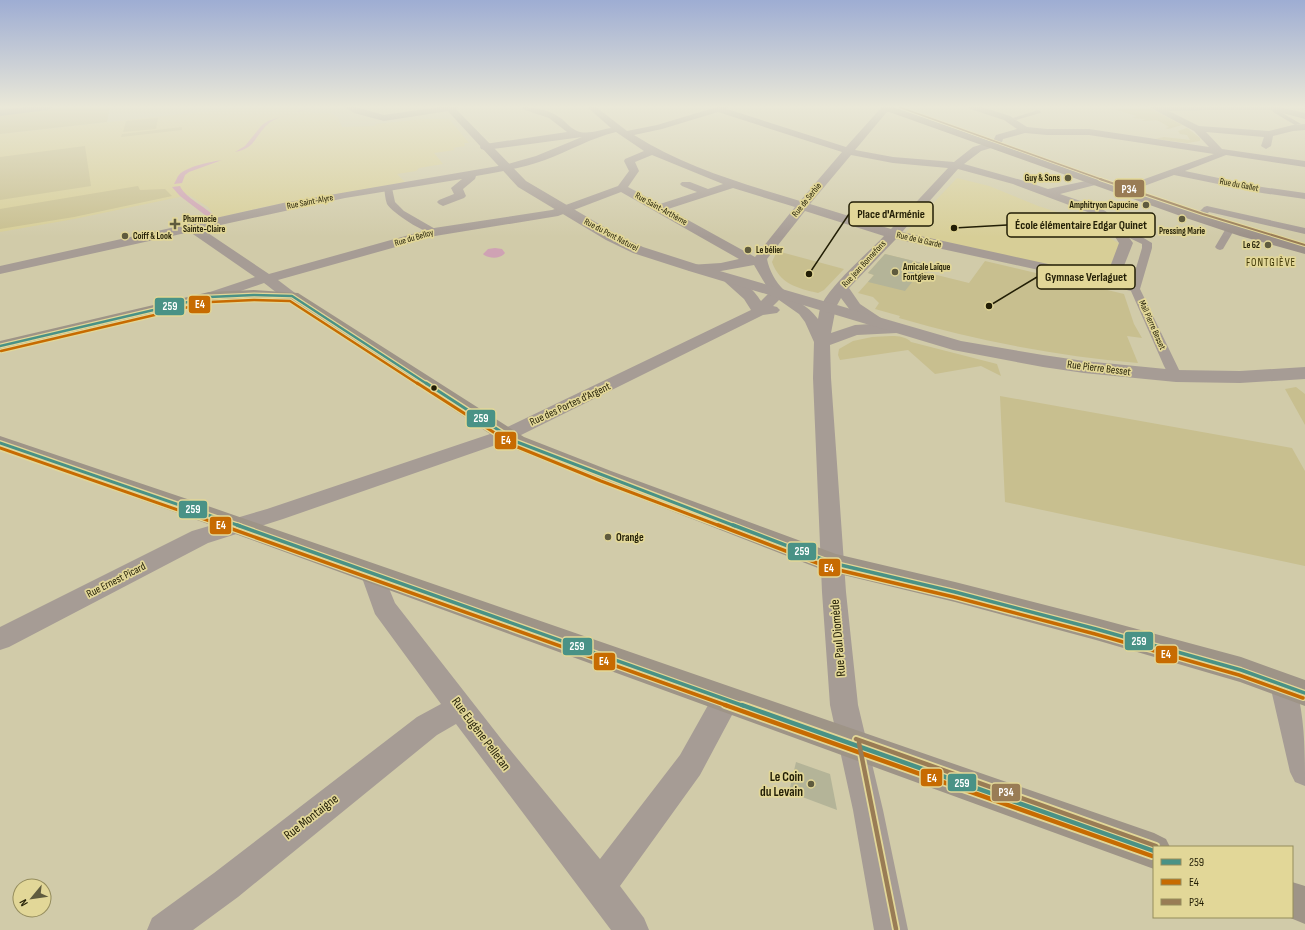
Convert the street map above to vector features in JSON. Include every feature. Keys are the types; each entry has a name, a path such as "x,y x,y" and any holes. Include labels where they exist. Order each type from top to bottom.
{"main road":[{"path":"1007,150 1231,229 1305,250"},
{"path":"0,346 208,298 254,295 292,296 517,442 603,476 832,563 955,592 1096,629 1241,670 1294,689"},
{"path":"0,443 1153,851"},
{"path":"1293,900 1305,904"}],"street":[{"name":"Rue du Pont Naturel","path":"488,150 522,184 611,237 638,250 730,279 897,328"},
{"name":"Rue Saint-Alyre","path":"0,270 283,207 505,168 540,158 559,150"},
{"path":"843,150 893,160 956,165 1011,180 1097,211 1106,216 1126,243 1110,279"},
{"name":"Rue Jean Bonnefons","path":"828,307 841,288 956,165 975,150"},
{"path":"1214,150 1305,164"},
{"path":"1264,158 1266,150"},
{"path":"622,188 634,171 629,161 652,151"},
{"name":"Rue de la Garde","path":"652,151 733,184 892,234 1096,280 1110,279 1118,285 1135,289"},
{"path":"1121,191 1177,173 1222,154 1218,151"},
{"name":"Rue de Serbie","path":"756,260 804,206 848,152"},
{"path":"1264,158 1267,161 1292,173"},
{"path":"412,184 407,176 440,170"},
{"name":"Rue du Gallet","path":"1177,173 1305,197"},
{"path":"443,202 460,196 457,188 471,177 469,174"},
{"path":"1047,193 1095,182"},
{"path":"686,184 709,193"},
{"path":"660,208 733,184"},
{"path":"388,188 391,203 401,213 434,232"},
{"name":"Rue Saint-Arthème","path":"565,209 622,188 756,260"},
{"name":"Rue du Belloy","path":"208,298 266,278 288,274 434,232 457,227 545,215 565,209"},
{"path":"1202,214 1207,209 1305,231"},
{"path":"192,228 292,296"},
{"name":"Mail Pierre Besset","path":"1116,228 1129,233 1146,243 1147,248 1135,289 1176,376"},
{"path":"1220,247 1228,232"},
{"path":"694,268 728,266 756,260 778,293"},
{"name":"Rue du Pont Naturel","path":"730,279 750,296 759,310"},
{"path":"841,288 855,307 876,321"},
{"name":"Rue des Portes d'Argent","path":"234,525 275,514 506,435 584,398 759,310 778,293"},
{"name":"Rue Paul Diomède","path":"778,293 804,310 812,321 822,342"},
{"name":"Rue Paul Diomède","path":"828,307 822,342 822,378 832,563 844,705 868,810 891,930"},
{"path":"759,310 777,309 793,311 812,321"},
{"path":"822,342 855,330 897,328"},
{"name":"Rue Pierre Besset","path":"897,328 959,346 1084,367 1176,376 1240,377 1305,373"},
{"name":"Rue Ernest Picard","path":"0,639 200,537 234,525"},
{"name":"Rue Eugène Pelletan","path":"373,575 384,607 600,886 632,930"},
{"path":"1294,689 1305,772"},
{"path":"600,886 690,765 726,700"},
{"name":"Rue Montaigne","path":"164,930 226,885 427,726 460,707"}],"shaded area":[{"path":"0,150 452,150 434,153 443,164 397,174 406,183 263,207 217,218 208,207 189,195 74,219 0,232"},
{"path":"51,150 86,150 91,186 0,200 0,157"},
{"path":"222,160 189,172 185,175 182,183 174,184 179,175 188,169"},
{"path":"957,178 989,186 1038,206 1105,227 1110,238 1120,244 1107,275 1094,277 905,233"},
{"path":"138,186 140,190 165,189 172,196 74,217 0,229 0,209"},
{"path":"180,186 186,194 215,217 209,218 180,196 172,187"},
{"path":"488,249 502,249 505,253 495,258 483,254"},
{"path":"777,251 844,269 824,290 818,293 810,291 790,284 775,269 772,262"},
{"path":"885,254 926,264 921,271 969,283 985,261 1124,294 1134,324 1142,338 1127,336 1138,363 1047,352 958,334 899,318 900,316 875,309 879,303 873,297 858,293 874,275 868,273"},
{"path":"872,337 903,337 911,342 997,364 1001,376 981,366 935,374 908,350 840,360 838,355 839,349 853,341"},
{"path":"1296,387 1305,394 1305,425 1285,389"},
{"path":"1000,396 1292,448 1305,471 1305,566 1005,502"}],"building":[{"name":"Amicale Laïque Fontgieve","path":"885,254 926,264 905,291 868,282 874,275 868,273"},
{"name":"Le Coin du Levain","path":"796,762 830,774 837,810 789,792"}],"transit line":[{"name":"P34","path":"1021,150 1203,214 1305,245"},
{"name":"259","path":"0,346 209,297 254,295 292,296 517,442 603,476 832,563 955,592 1096,629 1241,670 1305,693"},
{"name":"E4","path":"1,351 210,302 254,300 290,301 515,446 601,481 830,568 954,597 1095,634 1239,675 1303,698"},
{"name":"259","path":"0,443 194,510 1153,851"},
{"name":"E4","path":"0,448 1152,856"},
{"name":"P34","path":"856,739 1156,846"},
{"name":"P34","path":"859,743 896,929"}],"place":[{"name":"Guy & Sons","path":"1068,178"},
{"name":"Amphitryon Capucine","path":"1146,205"},
{"name":"Pressing Marie","path":"1182,219"},
{"name":"Pharmacie Sainte-Claire","path":"175,224"},
{"name":"École élémentaire Edgar Quinet","path":"954,228"},
{"name":"Coiff & Look","path":"125,236"},
{"name":"Le 62","path":"1268,245"},
{"name":"Le bélier","path":"748,250"},
{"name":"Amicale Laïque Fontgieve","path":"895,272"},
{"name":"Place d'Arménie","path":"809,274"},
{"name":"Gymnase Verlaguet","path":"989,306"},
{"name":"Orange","path":"608,537"},
{"name":"Le Coin du Levain","path":"811,784"}],"district":[{"name":"FONTGIÈVE","path":"1271,262"}]}
